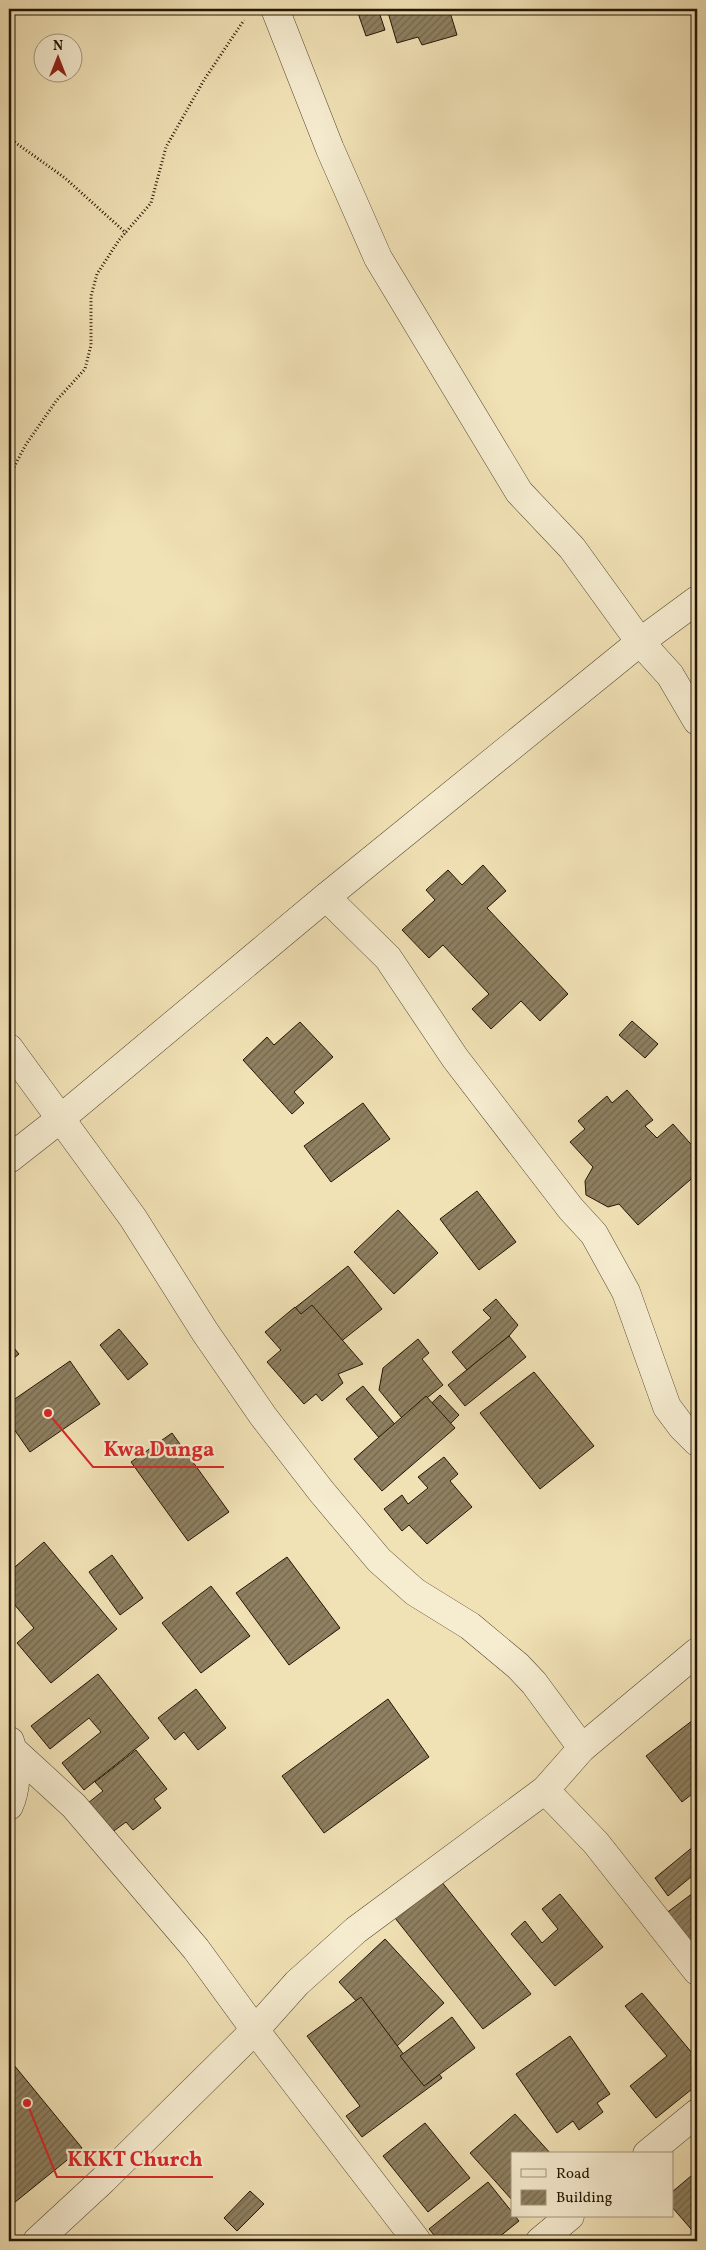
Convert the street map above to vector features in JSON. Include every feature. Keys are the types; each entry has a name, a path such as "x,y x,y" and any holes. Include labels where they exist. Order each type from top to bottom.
{"street":[{"path":"275,9 330,149 378,258 519,492 572,548 640,642 670,675 697,722"},
{"path":"9,1159 60,1119 326,897 640,642 697,600"},
{"path":"326,897 388,958 455,1058 571,1209 594,1234 626,1292 667,1407 682,1427 697,1442"},
{"path":"9,1048 133,1218 205,1332 258,1408 321,1491 386,1566 415,1592 470,1626 518,1666 534,1683 582,1748"},
{"path":"37,2241 103,2180 255,2030 297,1983 356,1930 545,1790 582,1748 697,1652"},
{"path":"9,1806 13,1796 16,1776 11,1743"},
{"path":"11,1743 74,1806 196,1949 255,2030 417,2241"},
{"path":"545,1790 596,1843 697,1971"},
{"path":"649,2152 697,2113"},
{"path":"540,2241 568,2218"}],"path":[{"path":"9,472 14,468 24,446 56,401 85,369 91,345 91,296 104,261 151,203 166,147 204,80 246,16"},
{"path":"9,138 65,178 126,233"}],"building":[{"path":"370,9 378,9 385,30 366,36 358,13"},
{"path":"387,9 449,9 457,35 422,45 418,37 397,43"},
{"path":"483,865 506,891 487,908 568,994 540,1021 521,1001 491,1029 472,1009 489,994 443,945 429,958 402,930 435,900 426,890 448,870 462,885"},
{"path":"632,1021 658,1044 645,1058 619,1035"},
{"path":"300,1022 333,1057 294,1092 304,1103 292,1114 243,1060 267,1037 274,1045"},
{"path":"627,1090 653,1120 645,1126 657,1138 673,1124 697,1151 697,1174 638,1225 619,1204 608,1207 586,1195 585,1181 593,1167 570,1142 585,1129 578,1121 607,1096 612,1103"},
{"path":"363,1103 390,1139 331,1182 304,1146"},
{"path":"477,1191 516,1242 479,1270 440,1219"},
{"path":"398,1210 438,1253 394,1294 354,1252"},
{"path":"348,1266 382,1309 325,1354 291,1311"},
{"path":"496,1299 518,1325 509,1336 467,1370 452,1352 491,1318 483,1310"},
{"path":"312,1305 363,1364 338,1374 343,1383 322,1401 316,1394 304,1404 267,1362 281,1350 265,1332 295,1307 301,1314"},
{"path":"119,1329 148,1364 128,1380 100,1345"},
{"path":"509,1336 526,1357 465,1406 448,1385"},
{"path":"418,1339 429,1353 422,1359 443,1385 402,1418 379,1390 383,1368"},
{"path":"9,1342 19,1354 9,1362"},
{"path":"70,1361 100,1404 30,1452 9,1422 9,1403"},
{"path":"534,1372 594,1446 540,1489 480,1413"},
{"path":"363,1386 397,1427 381,1440 346,1399"},
{"path":"440,1395 459,1415 423,1451 403,1431"},
{"path":"426,1396 455,1428 382,1491 354,1459"},
{"path":"172,1433 229,1512 188,1541 131,1462"},
{"path":"444,1457 458,1474 450,1481 472,1507 427,1544 409,1525 402,1531 384,1509 402,1495 408,1504 428,1488 418,1477"},
{"path":"44,1542 117,1629 51,1683 17,1643 34,1628 9,1598 9,1572"},
{"path":"112,1555 143,1598 120,1615 89,1572"},
{"path":"287,1557 340,1628 289,1665 236,1593"},
{"path":"211,1586 250,1636 201,1673 162,1623"},
{"path":"98,1674 149,1738 84,1790 62,1763 101,1732 89,1718 50,1749 31,1726"},
{"path":"196,1689 226,1728 198,1750 184,1732 175,1740 158,1718"},
{"path":"388,1699 429,1757 324,1833 282,1776"},
{"path":"697,1717 697,1790 682,1802 646,1756"},
{"path":"136,1750 167,1789 154,1799 161,1808 133,1830 126,1822 111,1833 88,1803 103,1791 95,1782"},
{"path":"694,1846 697,1850 697,1872 668,1896 655,1878"},
{"path":"441,1881 531,1994 483,2029 395,1918"},
{"path":"697,1890 697,1966 661,1917"},
{"path":"560,1894 603,1947 555,1986 511,1934 525,1921 542,1943 558,1929 542,1909"},
{"path":"385,1939 444,2003 397,2046 339,1982"},
{"path":"642,1993 697,2059 697,2085 656,2118 630,2086 667,2056 625,2006"},
{"path":"361,1997 410,2063 424,2053 442,2078 362,2137 346,2116 360,2106 307,2036"},
{"path":"452,2017 475,2048 424,2086 400,2056"},
{"path":"570,2036 610,2094 597,2103 603,2112 579,2130 573,2121 557,2133 516,2074"},
{"path":"9,2059 82,2148 9,2207"},
{"path":"515,2114 549,2152 511,2152 511,2199 470,2153"},
{"path":"425,2123 470,2178 428,2212 383,2156"},
{"path":"697,2171 697,2236 674,2209 674,2190"},
{"path":"488,2182 511,2211 511,2218 517,2218 519,2221 494,2241 439,2241 429,2229"},
{"path":"250,2191 264,2204 237,2231 224,2218"}],"place":[{"name":"Kwa Dunga","path":"48,1413"},
{"name":"KKKT Church","path":"27,2103"}]}
